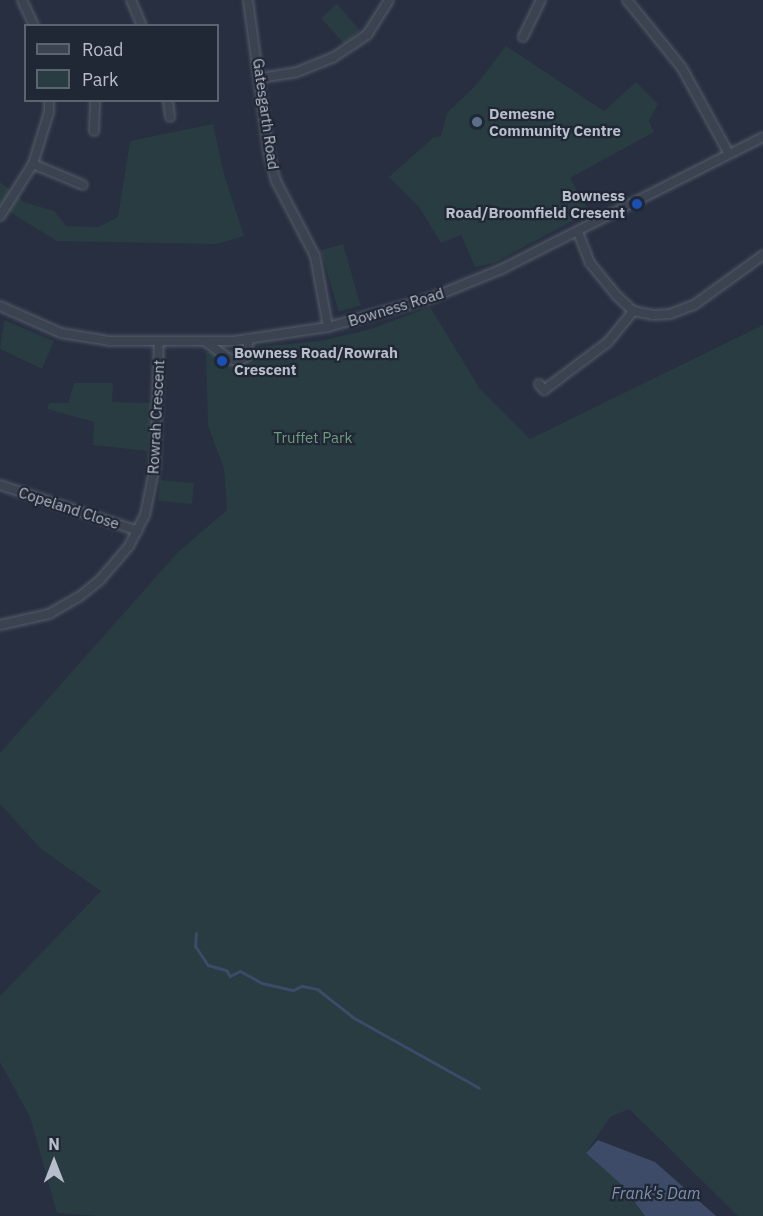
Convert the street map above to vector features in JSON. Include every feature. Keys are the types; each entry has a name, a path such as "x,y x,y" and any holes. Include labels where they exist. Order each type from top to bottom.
{"street":[{"path":"22,0 33,24"},
{"path":"131,0 141,24"},
{"name":"Gatesgarth Road","path":"248,0 269,155 276,181 315,256 328,327"},
{"path":"260,78 297,72 334,57 367,35 389,0"},
{"path":"523,38 541,0"},
{"path":"627,0 682,68 729,154"},
{"path":"0,216 33,164 49,112 49,102"},
{"path":"94,131 95,102"},
{"path":"168,102 170,117"},
{"name":"Bowness Road","path":"0,306 61,333 110,340 206,342 249,339 328,327 431,298 578,232 677,177 763,137"},
{"path":"33,164 83,185"},
{"path":"578,232 590,263 633,311 670,315 694,305 763,255"},
{"path":"538,384 544,390 608,342 633,311"},
{"path":"206,342 229,359 238,362 246,357 249,339"},
{"name":"Rowrah Crescent","path":"0,625 49,614 79,597 120,559 138,531 151,495 156,466 159,342"},
{"name":"Copeland Close","path":"0,485 138,531"}],"green space":[{"path":"337,4 360,30 344,44 321,18"},
{"path":"506,46 604,111 636,82 658,104 649,121 654,132 570,178 589,212 494,263 475,267 461,235 441,243 419,207 389,177 434,137 441,136 447,113 477,84"},
{"path":"213,124 224,174 244,236 217,244 57,241 0,206 0,182 24,202 54,211 66,226 98,227 118,217 130,141"},
{"path":"343,244 361,306 339,312 321,250"},
{"name":"Truffet Park","path":"430,307 480,389 530,439 763,325 763,1216 738,1216 629,1109 610,1117 586,1153 623,1186 645,1216 98,1216 57,1213 30,1117 0,1062 0,996 101,891 41,849 0,804 0,753 178,552 227,510 224,469 208,426 206,352 320,341 371,329"},
{"path":"4,320 54,341 42,369 0,349"},
{"path":"74,383 113,383 112,402 151,403 147,451 93,445 94,422 47,409 49,403 68,403"},
{"path":"160,480 194,483 192,504 158,501"}],"water":[{"name":"Frank's Dam","path":"598,1140 655,1162 716,1216 645,1216 623,1186 586,1153"}],"waterway":[{"path":"196,933 195,946 208,965 226,970 230,976 240,971 262,983 293,990 302,986 317,989 354,1018 479,1088"}],"place":[{"name":"Demesne Community Centre","path":"477,122"},
{"name":"Bowness Road/Broomfield Cresent","path":"637,204"},
{"name":"Bowness Road/Rowrah Crescent","path":"222,361"}]}
